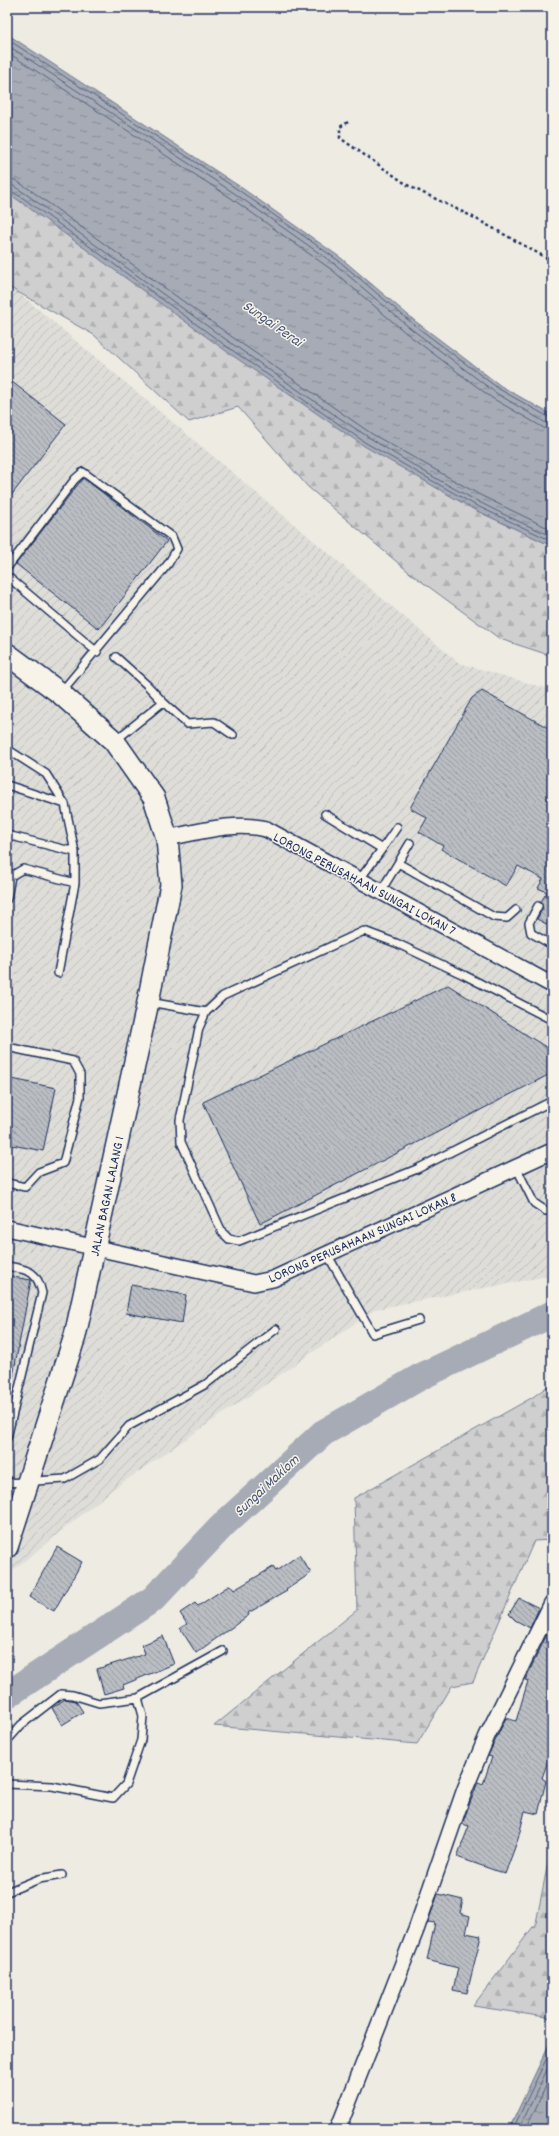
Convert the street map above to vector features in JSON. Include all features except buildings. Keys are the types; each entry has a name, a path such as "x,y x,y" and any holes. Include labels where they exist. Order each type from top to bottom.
{"main road":[{"name":"JALAN BAGAN LALANG 1","path":"7,654 60,693 114,741 154,798 167,838 171,885 148,1002 95,1247 74,1336 7,1547"}],"street":[{"name":"LORONG PERUSAHAAN SUNGAI LOKAN 7","path":"167,838 250,825 266,829 552,985"},
{"name":"LORONG PERUSAHAAN SUNGAI LOKAN 8","path":"7,1228 254,1283 273,1279 552,1151"},
{"path":"338,2129 416,1930 465,1790 487,1736 552,1603"}],"lane":[{"path":"7,568 75,479 83,472 172,537 177,549 168,564 96,652 60,693"},
{"path":"7,576 96,652"},
{"path":"116,657 187,724 214,722 233,736"},
{"path":"114,741 163,702"},
{"path":"7,749 46,774 65,804 75,852 75,883 58,973"},
{"path":"7,785 65,804"},
{"path":"326,814 382,849"},
{"path":"360,879 397,827"},
{"path":"7,835 75,852"},
{"path":"381,891 410,842"},
{"path":"398,863 494,917 506,918 516,910"},
{"path":"7,899 11,876 23,869 75,883"},
{"path":"538,906 529,923 531,934 552,945"},
{"path":"552,1020 437,962 396,943 364,931 223,996 206,1012 199,1028 183,1097 180,1120 181,1142 222,1232 229,1239 239,1241 417,1169 552,1101"},
{"path":"148,1002 206,1012"},
{"path":"7,1047 73,1061 80,1074 80,1097 63,1163 39,1172 25,1186 7,1183"},
{"path":"516,1167 534,1203 546,1211 552,1209"},
{"path":"327,1254 373,1334 419,1320"},
{"path":"7,1266 26,1270 33,1274 39,1279 42,1293 7,1438"},
{"path":"7,1483 65,1479 100,1459 129,1426 206,1384 276,1329"},
{"path":"7,1740 21,1724 61,1694 73,1695 100,1703 138,1698 223,1651"},
{"path":"7,1784 52,1786 113,1798 126,1784 141,1740 143,1716 138,1698"},
{"path":"7,1892 39,1879 62,1875"}],"path":[{"path":"348,122 340,127 340,138 410,186 471,216 552,261"}],"shaded area":[{"path":"7,283 459,663 552,690 552,1275 376,1309 116,1487 7,1575"}],"green space":[{"path":"7,192 473,509 552,546 552,656 500,639 410,573 308,487 238,407 189,422 94,335 7,286"},
{"path":"552,1383 552,1540 534,1541 473,1682 452,1686 417,1744 214,1726 357,1610 354,1498 533,1397"},
{"path":"552,1842 552,2018 473,2006 536,1923"}],"water":[{"name":"Sungai Perai","path":"7,34 239,186 341,258 415,321 501,386 552,415 552,546 473,509 364,446 226,351 7,192"},
{"path":"552,2038 552,2129 509,2129"}],"waterway":[{"name":"Sungai Maklom","path":"7,1695 153,1599 224,1524 323,1433 420,1377 552,1314"}]}
